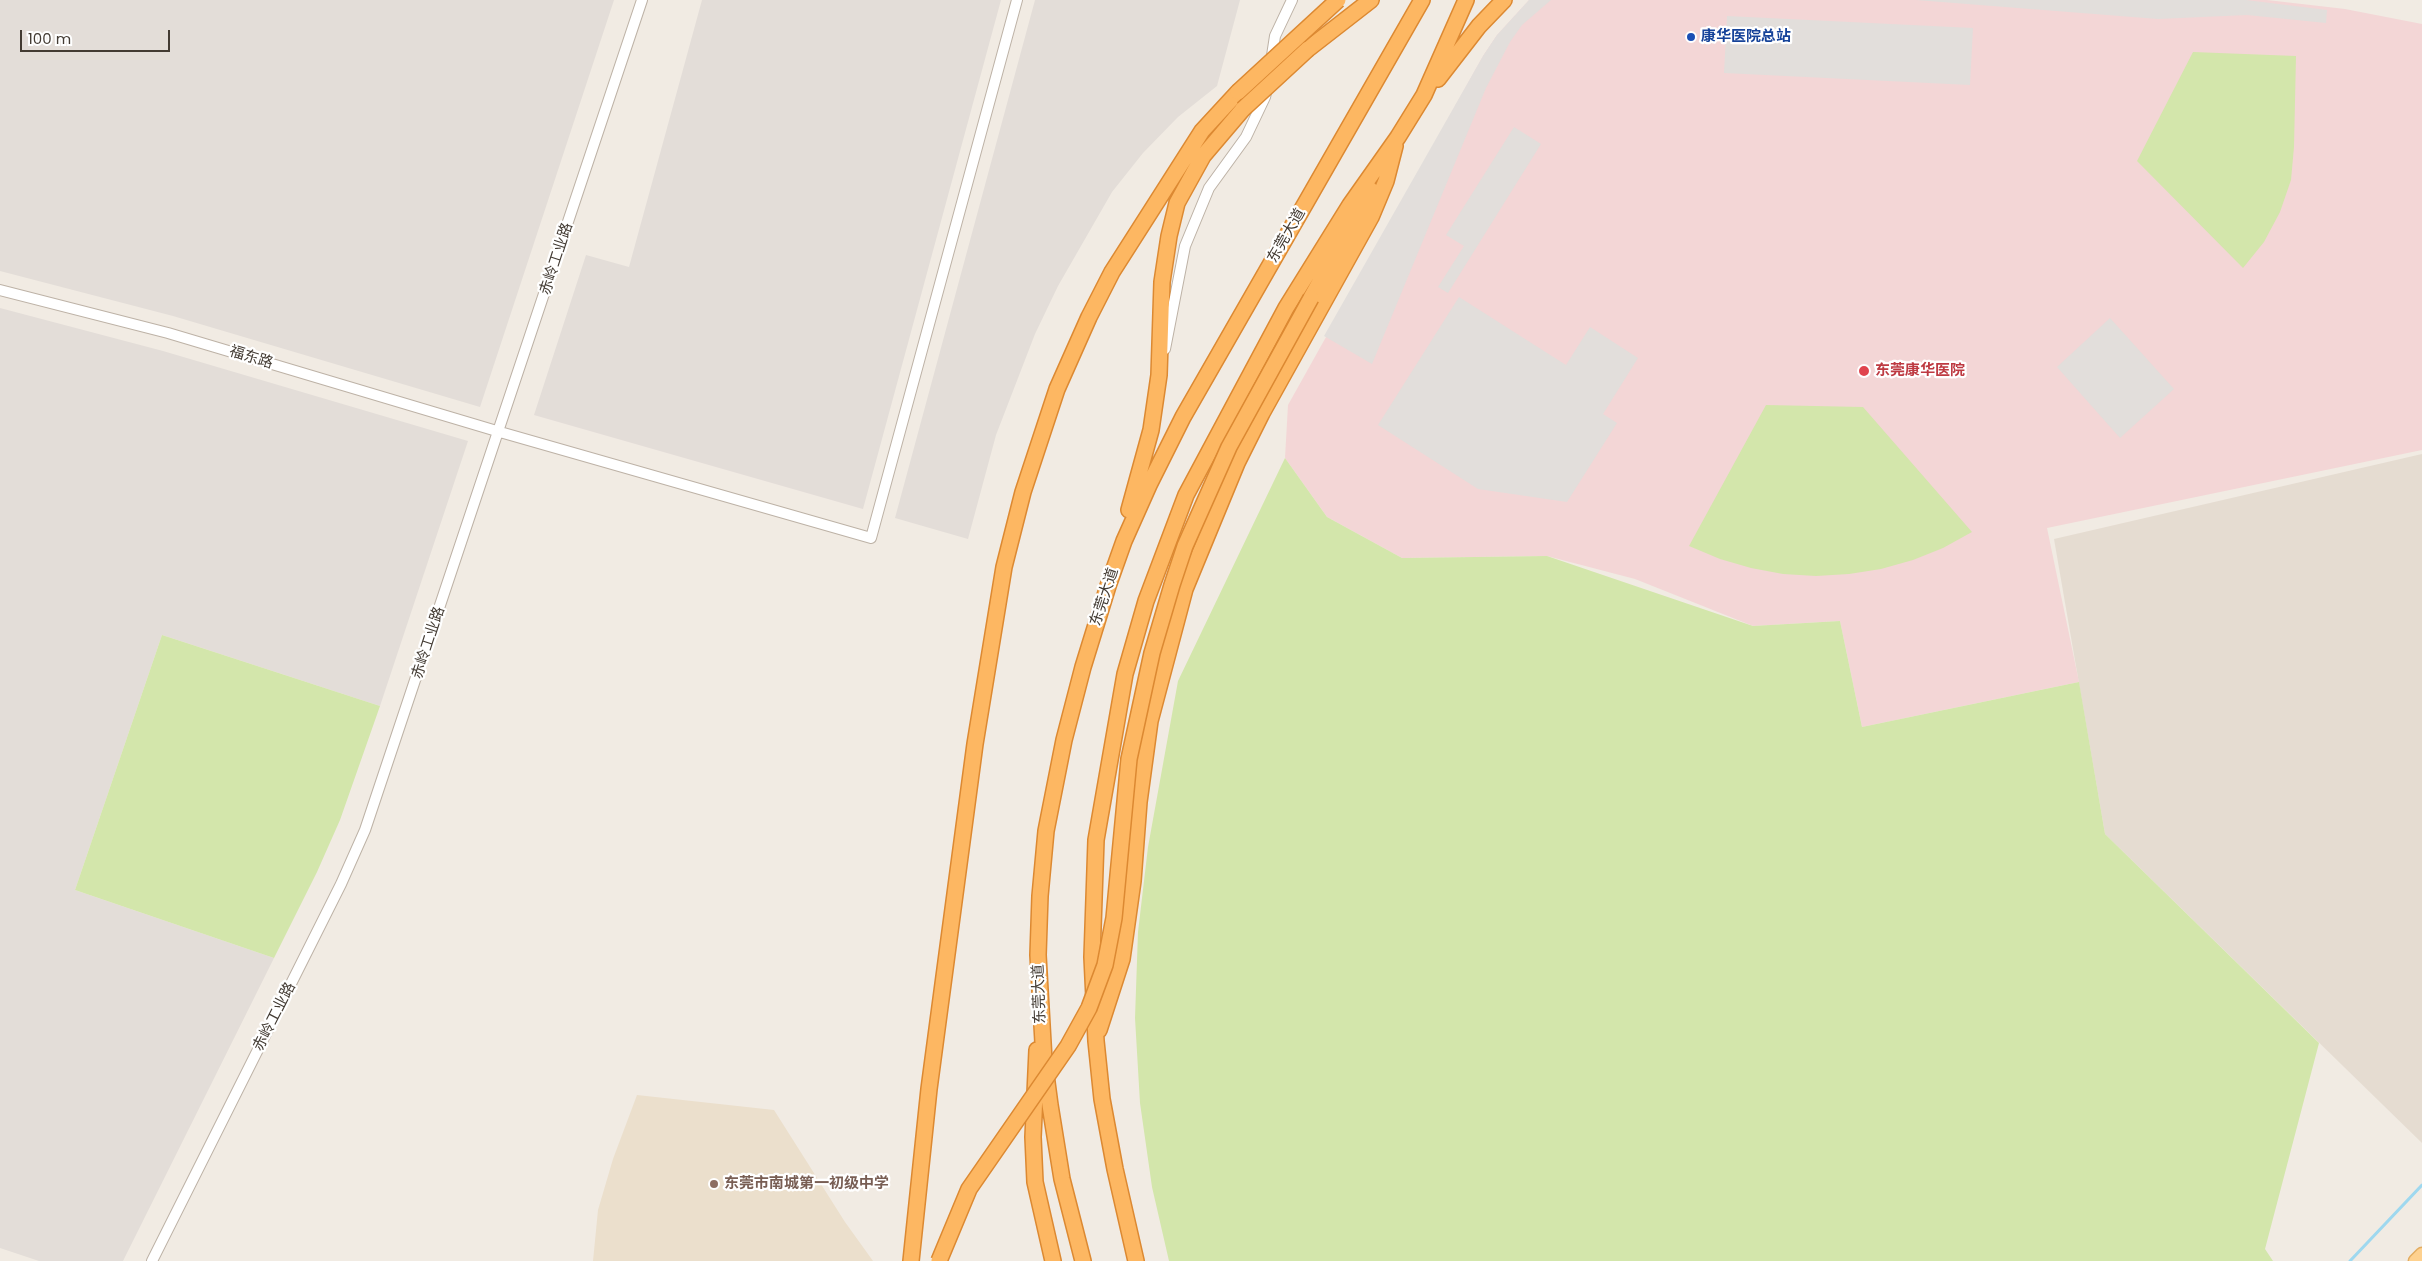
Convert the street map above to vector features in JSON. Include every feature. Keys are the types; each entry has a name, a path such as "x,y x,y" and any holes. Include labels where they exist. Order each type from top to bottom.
{"highway":[{"path":"911,1261 929,1089 975,744 1004,567 1024,492 1057,389 1098,299 1148,214 1202,131 1238,92 1338,0"},
{"path":"1148,214 1203,156 1243,109 1308,49 1371,0"},
{"name":"东莞大道","path":"1083,1261 1062,1179 1044,1060 1041,1022 1039,946 1046,831 1064,740 1108,586 1149,485 1183,416 1422,0"},
{"path":"939,1261 969,1189 1068,1046 1089,1008 1105,965 1114,918 1129,759 1152,653 1172,585 1186,546 1229,447 1432,78 1466,0"},
{"path":"1409,118 1479,26 1504,0"},
{"path":"1096,1041 1122,959 1133,881 1139,802 1150,721 1185,589 1237,463 1262,413 1371,217 1386,181 1398,137"},
{"path":"1136,1261 1114,1169 1102,1098 1096,1041 1092,957 1096,840 1125,674 1146,601 1186,495 1286,308 1355,198 1398,137"},
{"path":"1108,586 1151,430 1159,375 1162,282 1169,236 1177,203 1203,156"},
{"path":"1041,1022 1035,1064 1033,1137 1035,1182 1053,1261"}],"main road":[{"path":"2415,1261 2422,1254"}],"street":[{"name":"赤岭工业路","path":"152,1261 362,839 500,432 642,0"},
{"name":"福东路","path":"0,290 168,333 500,432 871,538 1017,0"},
{"path":"1159,375 1185,246 1209,188 1246,137 1265,97 1276,36 1292,0"}],"shaded area":[{"path":"0,0 614,0 480,407 173,316 0,271"},
{"path":"702,0 1001,0 863,509 534,415 586,255 629,267"},
{"path":"1035,0 1240,0 1217,86 1178,117 1143,153 1112,192 1058,286 1035,334 996,435 968,539 895,518"},
{"name":"东莞康华医院","path":"1529,0 2267,0 2345,9 2422,24 2422,450 2047,528 2079,682 1862,727 1840,621 1753,626 1635,579 1547,556 1402,558 1327,517 1285,458 1288,405 1483,56 1497,35"},
{"path":"1529,0 1551,0 1522,25 1510,42 1486,88 1372,364 1324,336 1483,56 1497,35"},
{"path":"1916,0 2246,0 2327,10 2326,23 2247,15 2158,19"},
{"path":"1727,16 1973,28 1970,85 1724,73"},
{"path":"1514,127 1541,144 1448,293 1438,287 1464,246 1446,235"},
{"path":"1459,297 1566,365 1590,327 1638,358 1603,414 1617,423 1567,502 1478,489 1378,425"},
{"path":"0,308 163,351 468,441 380,706 162,635 75,890 274,958 123,1261 39,1261 0,1248"},
{"path":"2110,318 2174,389 2120,438 2057,367"},
{"path":"2422,454 2422,1143 2105,834 2054,539"},
{"name":"东莞市南城第一初级中学","path":"637,1095 774,1110 845,1222 873,1261 593,1261 598,1210 613,1159"}],"green space":[{"path":"2193,52 2296,56 2294,147 2291,180 2280,212 2264,242 2243,268 2137,161"},
{"path":"1766,405 1863,407 1972,532 1943,548 1913,560 1881,569 1849,574 1816,576 1783,574 1751,568 1720,559 1689,546"},
{"path":"1285,458 1327,517 1402,558 1547,556 1753,626 1840,621 1862,727 2079,682 2105,834 2319,1043 2265,1249 2273,1261 1169,1261 1152,1187 1140,1103 1135,1018 1138,932 1148,847 1178,681"},
{"path":"162,635 380,706 340,820 317,872 274,958 75,890"}],"waterway":[{"path":"2350,1261 2422,1185"}],"place":[{"name":"康华医院总站","path":"1691,37"},
{"name":"东莞康华医院","path":"1864,371"},
{"name":"东莞市南城第一初级中学","path":"714,1184"}]}
